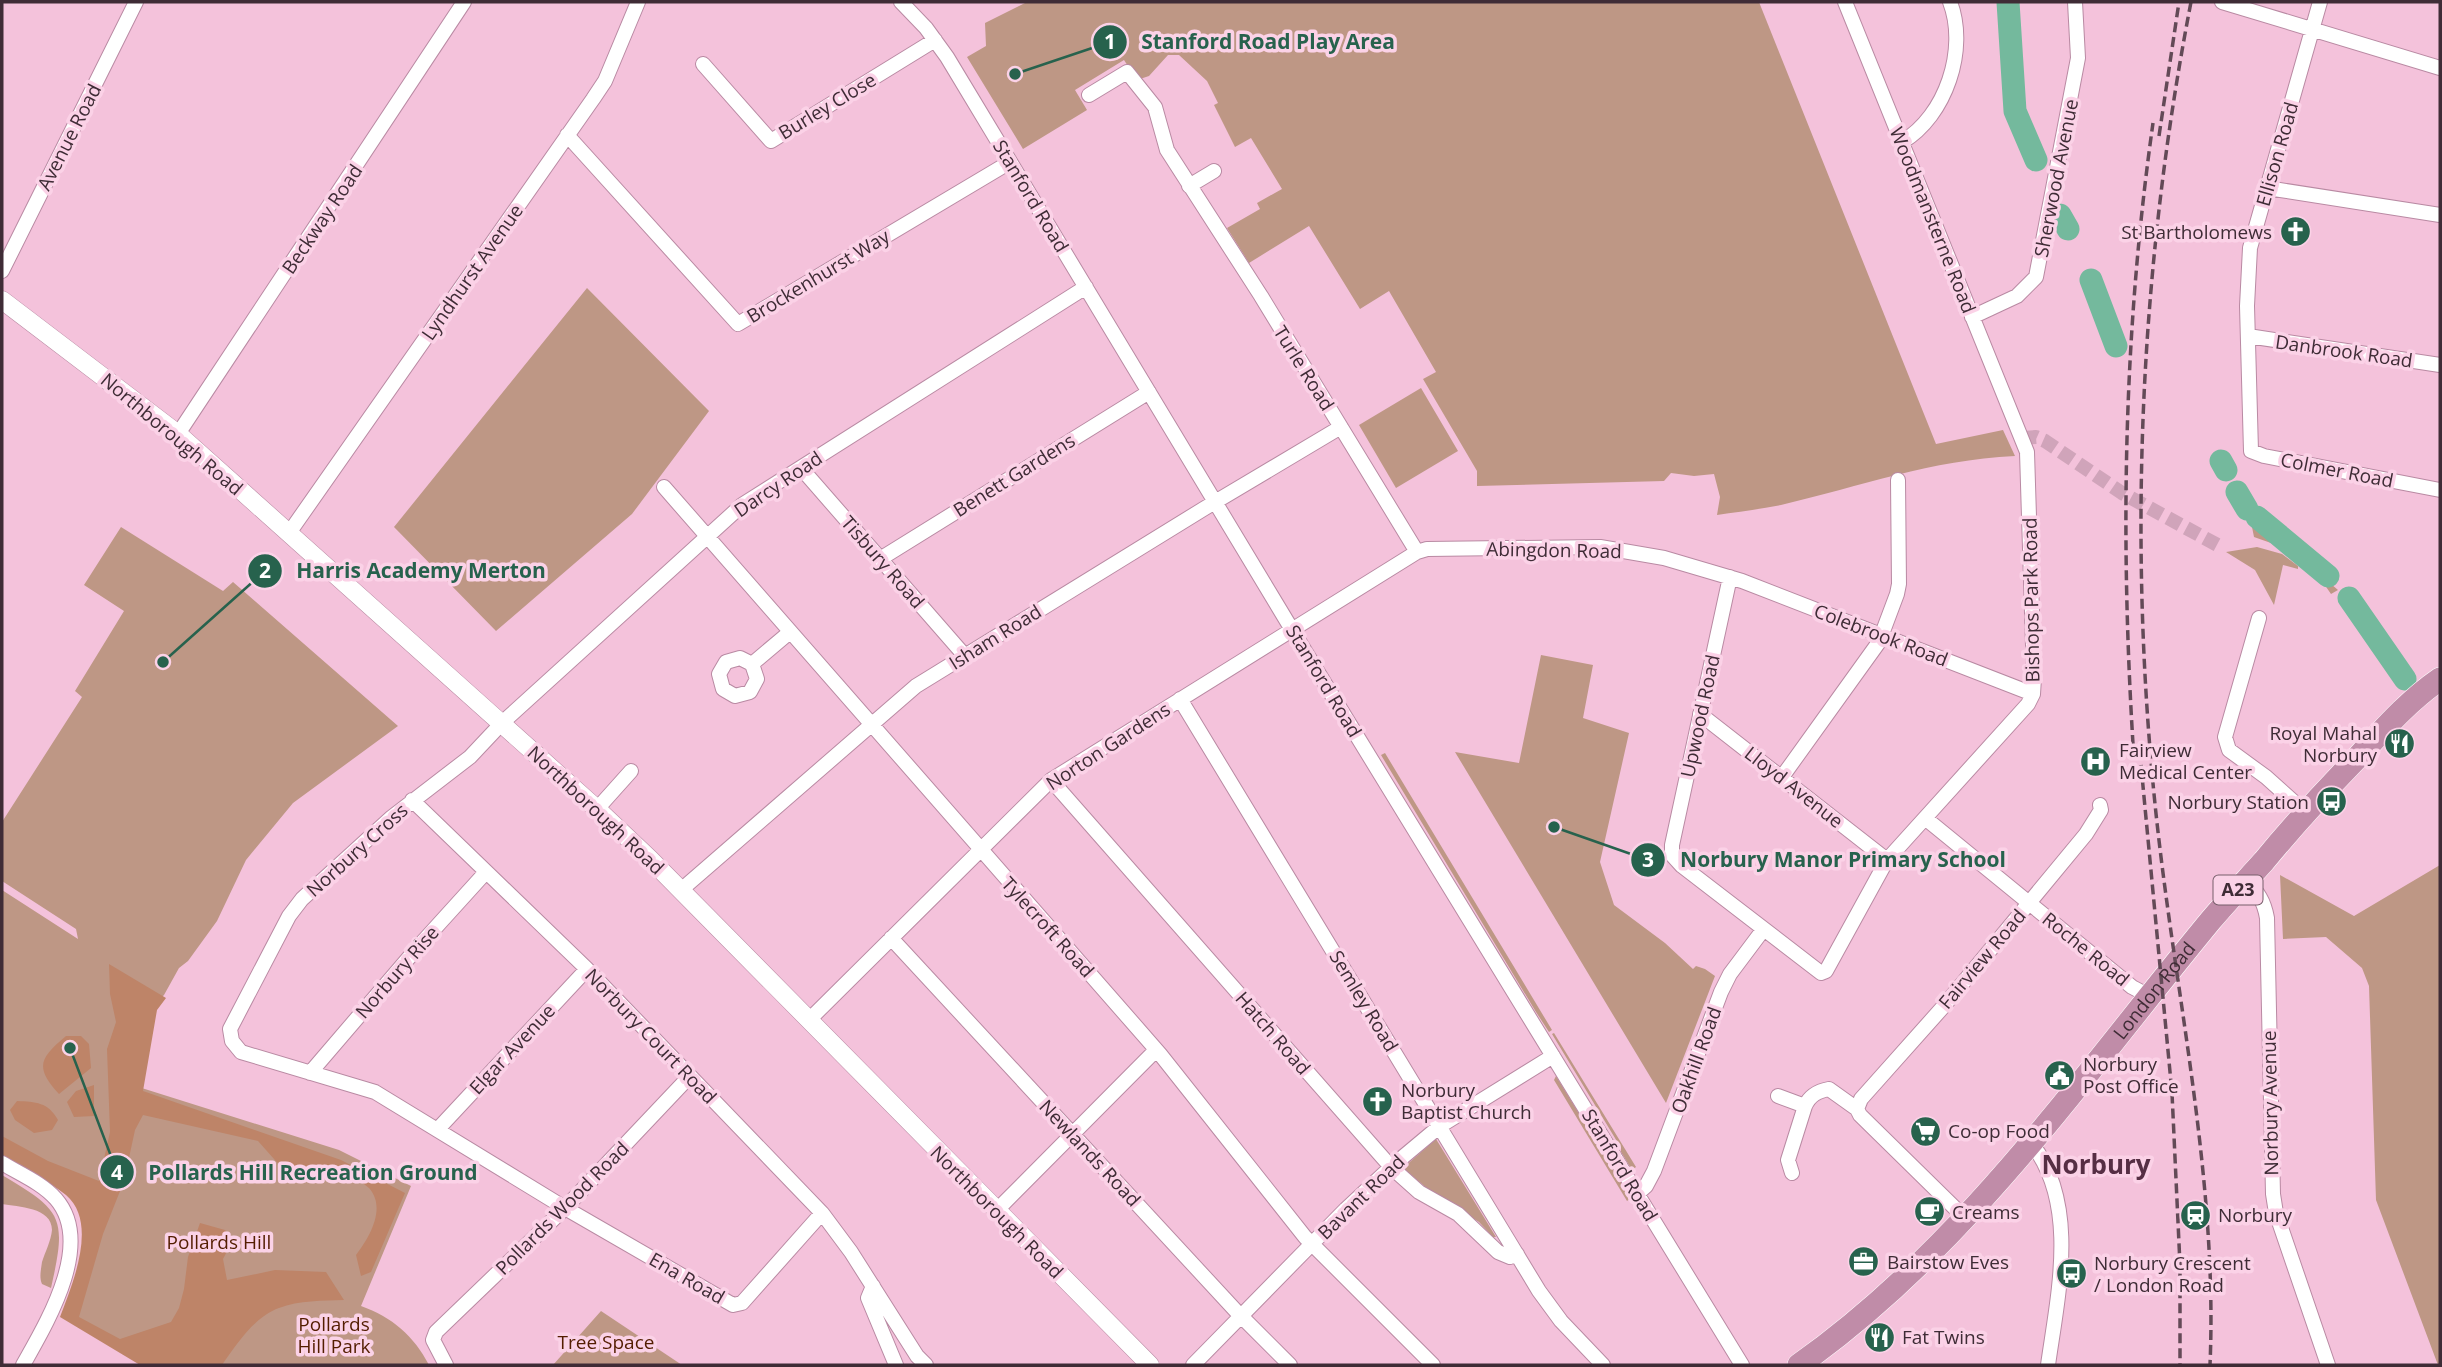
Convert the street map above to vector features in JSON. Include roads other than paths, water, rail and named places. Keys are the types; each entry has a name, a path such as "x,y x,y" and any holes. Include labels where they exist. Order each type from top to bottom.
{"highway":[{"name":"London Road","path":"1813,1361 1965,1218 2032,1144 2211,920 2305,812 2415,698 2440,679"}],"street":[{"name":"Avenue Road","path":"2,271 136,2"},
{"name":"Beckway Road","path":"178,434 464,2"},
{"name":"Lyndhurst Avenue","path":"289,533 605,81 638,2"},
{"name":"Stanford Road","path":"901,2 935,40 1742,1365"},
{"name":"Woodmansterne Road","path":"1845,2 2023,438"},
{"path":"1902,142 1916,132 1931,115 1950,77 1958,44 1955,15 1950,2"},
{"name":"Sherwood Avenue","path":"1972,317 2017,296 2036,276 2078,58 2075,2"},
{"path":"2222,2 2440,68"},
{"name":"Ellison Road","path":"2249,435 2249,259 2320,2"},
{"name":"Burley Close","path":"703,64 771,141 935,40"},
{"name":"Turle Road","path":"1089,95 1127,72 1155,107 1165,146 1416,552"},
{"name":"Brockenhurst Way","path":"567,135 738,324 1010,162"},
{"path":"1189,186 1214,171"},
{"path":"2267,188 2440,215"},
{"name":"Darcy Road","path":"502,723 750,499 1086,287"},
{"name":"Northborough Road","path":"2,300 178,434 597,808 1150,1365"},
{"name":"Danbrook Road","path":"2248,336 2440,365"},
{"name":"Benett Gardens","path":"880,559 1149,392"},
{"name":"Isham Road","path":"681,890 916,686 1215,501 1341,427"},
{"name":"Colmer Road","path":"2249,435 2253,454 2440,490"},
{"name":"Bishops Park Road","path":"1763,930 1813,969 1821,973 1825,971 1887,860 2028,705 2033,694 2029,467 2023,438"},
{"name":"Tisbury Road","path":"801,468 965,656"},
{"path":"1782,777 1882,635 1898,594 1898,480"},
{"name":"Tylecroft Road","path":"664,487 1156,1049 1312,1244 1433,1365"},
{"name":"Abingdon Road","path":"1416,552 1427,549 1612,548 1664,558 1730,578"},
{"name":"Norton Gardens","path":"809,1020 1051,780 1416,552"},
{"name":"Colebrook Road","path":"1730,578 2033,694"},
{"name":"Upwood Road","path":"1730,578 1672,855 1682,866 1763,930"},
{"path":"2259,618 2225,744 2305,812"},
{"path":"752,664 790,632"},
{"name":"Semley Road","path":"1181,699 1553,1312 1603,1365"},
{"name":"Lloyd Avenue","path":"1700,713 1887,860"},
{"name":"Norbury Cross","path":"310,1073 242,1052 232,1041 230,1029 295,907 323,877 412,800 470,757 502,723"},
{"path":"597,808 631,771"},
{"name":"Hatch Road","path":"1051,780 1391,1167 1419,1192 1463,1218 1498,1252 1510,1257 1517,1254"},
{"name":"Norbury Court Road","path":"412,800 587,969 822,1213 836,1229 873,1286 917,1362"},
{"name":"Fairview Road","path":"1857,1109 1861,1099 1943,1007 2087,835 2101,810 2100,805"},
{"name":"Roche Road","path":"1926,818 2140,993 2151,997"},
{"name":"Norbury Rise","path":"310,1073 486,872"},
{"name":"Norbury Avenue","path":"2246,881 2260,895 2267,918 2273,1194 2276,1213 2329,1365"},
{"name":"Oakhill Road","path":"1637,1194 1646,1186 1654,1171 1721,992 1730,974 1763,930"},
{"name":"Newlands Road","path":"891,939 1241,1316 1290,1365"},
{"name":"Elgar Avenue","path":"438,1129 587,969"},
{"path":"996,1212 1156,1049"},
{"name":"Bavant Road","path":"1192,1365 1391,1167 1440,1126 1553,1056"},
{"path":"310,1073 368,1088 565,1208"},
{"name":"Pollards Wood Road","path":"446,1365 433,1338 565,1208 689,1077"},
{"path":"1792,1173 1788,1160 1808,1099 1819,1090 1829,1088 1857,1109 1965,1218"},
{"path":"1778,1096 1805,1106"},
{"path":"2032,1144 2045,1161 2053,1180 2059,1208 2058,1293 2048,1365"},
{"path":"2,1163 55,1198 64,1211 69,1233 69,1255 61,1290 23,1365"},
{"name":"Ena Road","path":"565,1208 736,1305 742,1303 822,1213"},
{"name":"Norbury Court Road","path":"873,1286 868,1298 896,1365"}],"waterway":[{"path":"2008,2 2015,111 2036,160"},
{"path":"2060,215 2068,229"},
{"path":"2091,280 2116,346"},
{"path":"2221,461 2226,470"},
{"path":"2237,492 2247,509"},
{"path":"2257,517 2328,576"},
{"path":"2349,598 2405,679"}],"tunnel":[{"path":"2023,438 2036,437 2045,441 2122,493 2223,548"}],"railway":[{"path":"2159,136 2179,2"},
{"path":"2191,2 2160,201 2150,301 2141,502 2142,603 2155,804 2201,1154 2211,1294 2210,1365"},
{"path":"2135,775 2127,611 2127,449 2135,286 2153,123"},
{"path":"2141,765 2172,1093 2180,1265 2180,1365"}],"place":[{"name":"Stanford Road Play Area","path":"1015,74"},
{"name":"St Bartholomews","path":"2295,232"},
{"name":"Harris Academy Merton","path":"163,662"},
{"name":"Royal Mahal Norbury","path":"2400,744"},
{"name":"Fairview Medical Center","path":"2096,761"},
{"name":"Norbury Station","path":"2332,802"},
{"name":"Norbury Manor Primary School","path":"1554,827"},
{"name":"Pollards Hill Recreation Ground","path":"70,1048"},
{"name":"Norbury Post Office","path":"2060,1075"},
{"name":"Norbury Baptist Church","path":"1378,1101"},
{"name":"Co-op Food","path":"1925,1131"},
{"name":"Creams","path":"1929,1212"},
{"name":"Norbury","path":"2195,1215"},
{"name":"Bairstow Eves","path":"1864,1262"},
{"name":"Norbury Crescent / London Road","path":"2071,1274"},
{"name":"Fat Twins","path":"1879,1337"}],"district":[{"name":"Norbury","path":"2096,1165"}],"park label":[{"name":"Pollards Hill","path":"219,1242"},
{"name":"Pollards Hill Park","path":"334,1335"},
{"name":"Tree Space","path":"606,1342"}]}
